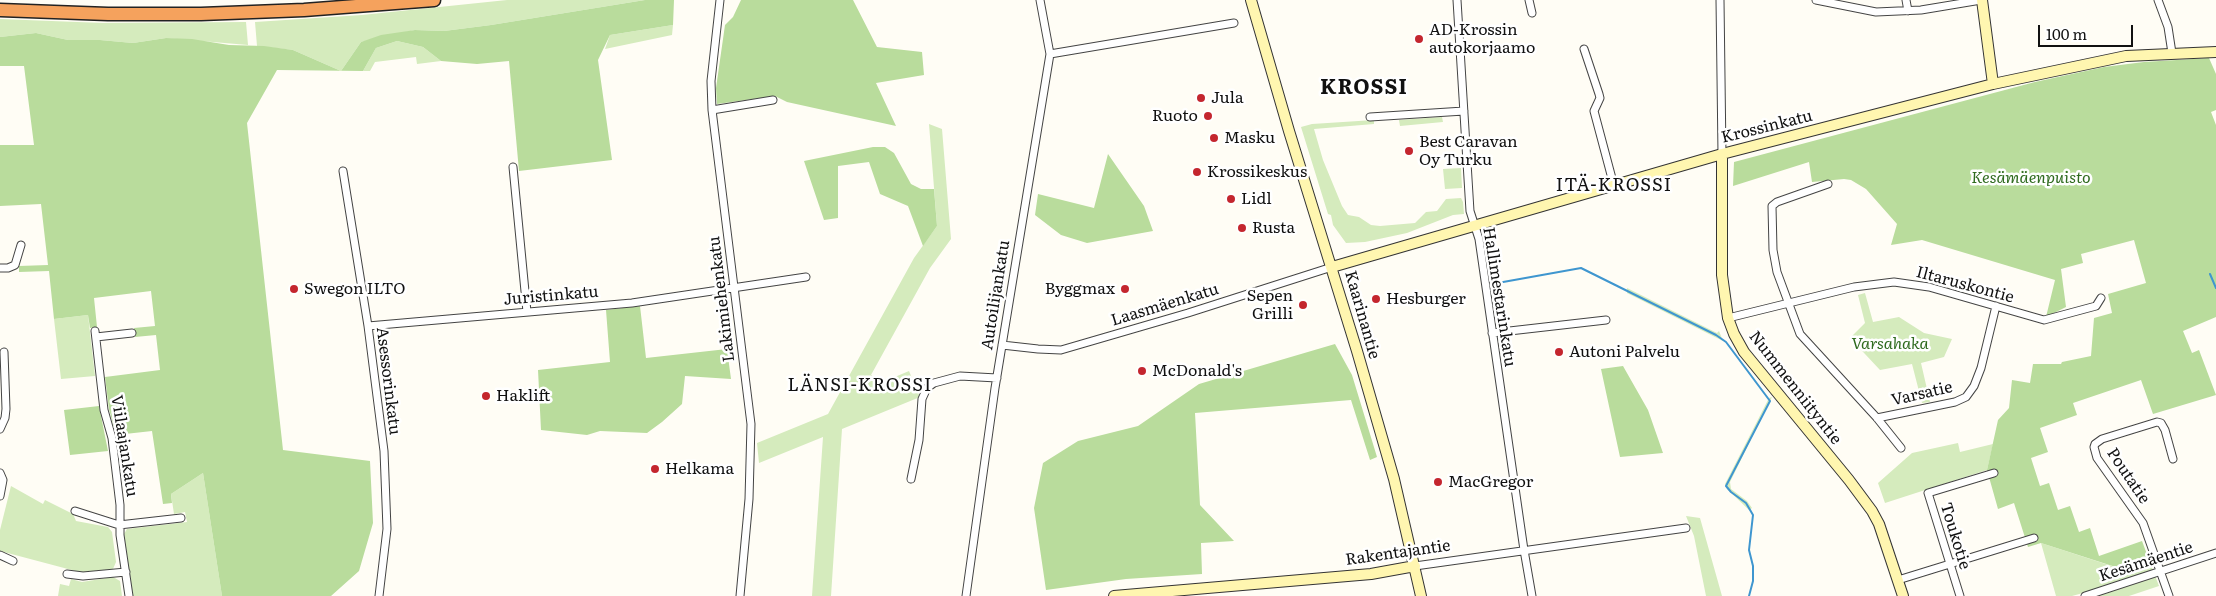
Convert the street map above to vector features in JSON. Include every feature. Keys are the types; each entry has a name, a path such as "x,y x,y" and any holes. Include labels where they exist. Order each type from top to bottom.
{"highway":[{"path":"0,10 108,14 201,14 304,10 434,0"}],"street":[{"name":"Lakimiehenkatu","path":"720,0 712,72 712,110 751,424 749,499 740,596"},
{"name":"Autoilijankatu","path":"966,596 1002,344 1050,54 1040,0"},
{"name":"Kaarinantie","path":"1251,0 1394,479 1421,596"},
{"name":"Kaarinantie","path":"1257,0 1265,45"},
{"name":"Hallimestarinkatu","path":"1457,0 1470,211 1479,239 1532,596"},
{"path":"1529,0 1532,13"},
{"name":"Nummenniityntie","path":"1720,0 1722,275 1728,318 1744,352 1872,511 1879,524 1903,596"},
{"path":"1816,0 1876,12 1908,11 1981,0 1993,84"},
{"path":"1906,0 1908,11"},
{"path":"2158,0 2168,27 2172,53"},
{"path":"1050,54 1234,23"},
{"path":"1584,49 1600,98 1594,111 1614,186"},
{"name":"Krossinkatu","path":"1332,267 1722,154 1993,84 2126,56 2216,52"},
{"path":"712,110 773,100"},
{"path":"1370,117 1464,111"},
{"path":"513,167 527,312"},
{"name":"Asessorinkatu","path":"343,171 368,326 387,491 387,529 379,596"},
{"name":"Varsatie","path":"1828,184 1777,202 1772,206 1773,250 1787,303 1800,334 1877,418 1901,448"},
{"path":"0,268 8,268 15,265 21,245"},
{"name":"Laasmäenkatu","path":"1002,344 1061,350 1166,320 1332,267"},
{"name":"Juristinkatu","path":"368,326 632,303 806,277"},
{"name":"Iltaruskontie","path":"1728,318 1862,285 1894,282 1920,285 2033,318 2048,320 2096,306 2101,298"},
{"name":"Varsatie","path":"1877,418 1956,402 1966,397 1974,386 1981,368 1996,306"},
{"path":"1492,333 1606,320"},
{"name":"Viilaajankatu","path":"129,596 119,525 120,505 112,438 104,410 95,334 132,333"},
{"path":"0,429 5,418 6,409 4,352"},
{"path":"911,479 919,440 922,399 927,388 934,383 960,376 997,378"},
{"name":"Poutatie","path":"2169,596 2143,523 2097,458 2094,447 2102,439 2157,422 2165,430 2173,458"},
{"path":"0,473 3,480 0,496"},
{"name":"Toukotie","path":"1960,596 1928,493 1994,473"},
{"path":"75,511 119,525 181,518"},
{"name":"Rakentajantie","path":"1114,596 1198,592 1371,574 1414,566 1686,528"},
{"path":"1898,580 2034,538"},
{"name":"Kesämäentie","path":"2085,596 2216,554"},
{"path":"0,555 13,560"},
{"path":"67,574 83,576 126,572"}],"green space":[{"path":"507,0 645,0 491,25 444,31 415,30 361,42 341,71 293,50 257,46 255,22 362,15"},
{"path":"645,0 674,0 673,25 610,35 598,60 612,160 519,171 509,61 477,64 441,61 423,47 397,41 376,48 363,71 341,71 361,42 381,35 415,30 444,31"},
{"path":"741,0 853,0 877,47 922,52 924,75 876,83 896,126 787,102 775,96 717,104 716,88 725,25 733,17"},
{"path":"0,19 103,23 246,22 248,45 166,38 133,43 68,40 36,33 0,37"},
{"path":"673,25 672,35 605,49 610,35"},
{"path":"36,33 68,40 133,43 166,38 192,39 229,45 264,46 293,50 340,71 277,70 247,123 283,450 370,461 373,523 359,571 331,596 222,596 203,473 171,494 172,503 163,504 152,431 116,435 109,409 105,377 160,370 156,335 135,337 134,328 155,326 151,291 94,298 97,327 90,328 88,315 54,319 49,271 19,272 19,266 48,265 41,204 0,206 0,145 34,145 24,66 0,66 0,37"},
{"path":"397,41 423,47 441,61 417,64 416,57 375,62 370,71 363,71 376,48"},
{"name":"Kesämäenpuisto","path":"2209,58 2216,74 2216,110 2211,112 2216,125 2216,317 2183,331 2192,353 2199,350 2216,395 2153,414 2141,380 2073,403 2077,415 2040,428 2048,452 2031,458 2040,486 2049,483 2058,510 2070,506 2079,532 2090,528 2099,556 2142,541 2151,565 2128,571 2041,543 2028,547 2014,503 1998,509 1987,470 1998,420 2009,408 2012,380 2030,383 2033,364 2061,364 2062,362 2091,356 2094,318 2112,313 2108,294 2146,283 2134,240 2081,254 2083,263 2061,269 2066,307 2046,317 2055,280 1922,240 1891,245 1897,224 1866,189 1851,180 1844,179 1812,182 1809,162 1733,186 1734,162 2035,82 2104,67 2144,62"},
{"path":"1442,117 1443,122 1400,126 1399,120"},
{"path":"1374,120 1374,124 1314,129 1323,160 1342,206 1348,215 1359,217 1371,225 1415,223 1426,212 1437,211 1446,199 1461,198 1464,214 1453,215 1407,233 1365,242 1346,243 1333,225 1331,215 1328,214 1301,127 1312,124"},
{"path":"929,124 942,129 951,239 930,268 871,375 883,382 909,371 920,397 842,429 831,596 812,596 823,437 759,463 757,443 828,414 914,258 937,226"},
{"path":"873,147 885,147 894,153 911,184 921,189 934,189 937,226 923,246 908,206 880,194 869,162 838,166 838,218 824,220 804,161"},
{"path":"1108,154 1144,206 1153,231 1087,243 1061,235 1035,215 1038,194 1094,208"},
{"path":"1461,168 1462,188 1445,189 1443,169"},
{"path":"1627,288 1717,333 1719,331 1723,341 1627,293"},
{"name":"Varsahaka","path":"1865,293 1873,322 1899,317 1924,333 1952,339 1944,357 1921,363 1930,402 1922,403 1912,364 1880,370 1850,338 1865,323 1858,295"},
{"path":"640,306 646,358 727,349 731,379 685,376 682,404 647,433 600,431 587,435 541,430 538,370 610,362 606,310"},
{"path":"88,315 95,376 61,379 54,319"},
{"path":"1335,344 1352,375 1377,457 1370,460 1351,400 1195,413 1200,505 1234,541 1201,543 1202,574 1126,579 1046,590 1034,508 1043,463 1078,441 1138,426 1199,384"},
{"path":"1623,366 1648,410 1663,453 1620,457 1601,369"},
{"path":"1772,397 1730,482 1731,489 1747,501 1752,508 1749,510 1727,489 1725,484 1769,398"},
{"path":"99,406 108,451 70,455 64,410"},
{"path":"1958,443 1960,452 1993,444 1987,470 1885,503 1878,483 1912,453"},
{"path":"203,473 222,596 133,596 124,534 127,529 187,522 185,512 174,514 171,494"},
{"path":"11,486 43,504 45,500 73,514 76,521 108,527 112,532 116,562 113,569 83,573 0,551 0,530"},
{"path":"1686,516 1700,518 1722,596 1706,596 1694,536"},
{"path":"2041,543 2127,571 2151,565 2159,586 2129,596 2084,596 2083,593 2072,596 2056,596"},
{"path":"113,577 120,581 122,596 58,596 60,584 69,586 71,579 82,582"}],"waterway":[{"path":"1492,284 1581,268 1716,335 1726,342 1770,401 1726,486 1746,503 1753,515 1749,550 1753,566 1753,581 1749,596"},
{"path":"2210,274 2216,288"}],"place":[{"name":"AD-Krossin autokorjaamo","path":"1419,39"},
{"name":"Jula","path":"1201,98"},
{"name":"Ruoto","path":"1208,116"},
{"name":"Masku","path":"1214,138"},
{"name":"Best Caravan Oy Turku","path":"1409,151"},
{"name":"Krossikeskus","path":"1197,172"},
{"name":"Lidl","path":"1231,199"},
{"name":"Rusta","path":"1242,228"},
{"name":"Swegon ILTO","path":"294,289"},
{"name":"Byggmax","path":"1125,289"},
{"name":"Hesburger","path":"1376,299"},
{"name":"Sepen Grilli","path":"1303,305"},
{"name":"Autoni Palvelu","path":"1559,352"},
{"name":"McDonald's","path":"1142,371"},
{"name":"Haklift","path":"486,396"},
{"name":"Helkama","path":"655,469"},
{"name":"MacGregor","path":"1438,482"}],"district":[{"name":"KROSSI","path":"1364,88"},
{"name":"ITÄ-KROSSI","path":"1614,186"},
{"name":"LÄNSI-KROSSI","path":"860,386"}]}
